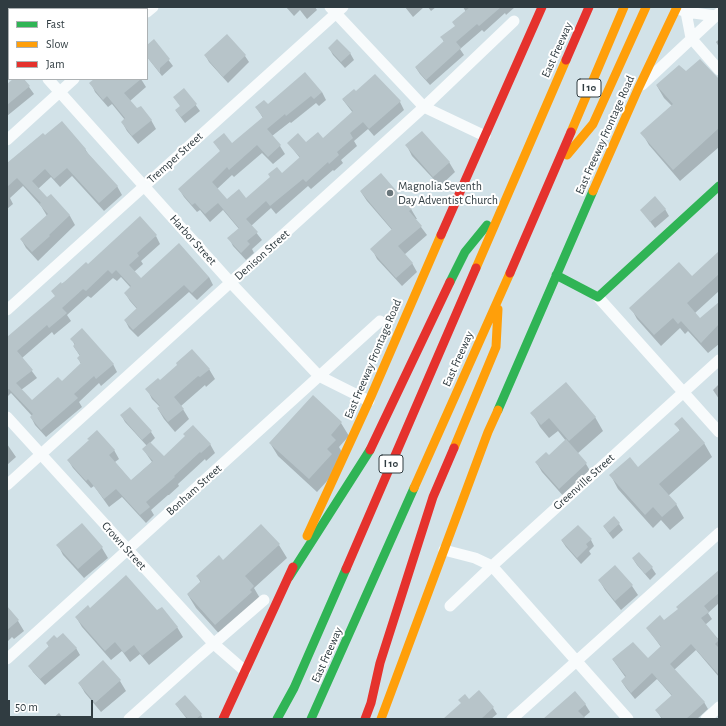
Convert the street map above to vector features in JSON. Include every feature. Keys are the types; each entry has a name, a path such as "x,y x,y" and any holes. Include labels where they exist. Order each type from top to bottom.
{"main road":[{"name":"East Freeway Frontage Road","path":"223,719 369,401 484,136 542,7"},
{"name":"East Freeway","path":"277,719 297,681 501,207 589,7"},
{"name":"East Freeway","path":"311,719 499,297 624,7"},
{"path":"554,170 593,124 646,7"},
{"name":"East Freeway Frontage Road","path":"381,719 488,432 638,89 680,9"},
{"path":"556,274 598,297 719,186"},
{"path":"289,577 368,454 464,252 501,207"},
{"path":"365,719 371,703 380,663 433,497 496,347 499,297"}],"street":[{"path":"336,9 424,107 484,136"},
{"name":"Tremper Street","path":"7,310 336,9"},
{"path":"717,15 680,9 691,38 719,70"},
{"path":"638,89 717,15"},
{"name":"Denison Street","path":"7,485 424,107 514,21"},
{"name":"Harbor Street","path":"49,80 231,283 319,376 369,401"},
{"path":"7,140 73,80"},
{"path":"598,297 719,432"},
{"name":"Bonham Street","path":"7,659 380,321"},
{"name":"Greenville Street","path":"450,606 719,360"},
{"name":"Crown Street","path":"7,417 214,644 245,671"},
{"path":"512,719 719,533"},
{"path":"444,550 475,558 492,566 628,719"},
{"path":"130,719 264,600"},
{"path":"706,719 719,708"}],"building":[{"path":"470,7 501,7 479,26 477,24 456,42 461,48 426,80 415,67 444,41 440,37 455,26 452,22"},
{"path":"227,34 246,55 223,77 204,55"},
{"path":"154,39 170,59 160,68 160,73 148,58 148,44"},
{"path":"337,39 351,53 341,62 328,48"},
{"path":"700,59 719,79 719,128 673,170 640,133 673,104 656,85 679,65 686,71"},
{"path":"305,72 322,92 314,99 311,96 286,116 285,114 267,129 281,145 268,157 257,145 229,170 227,167 212,182 227,199 239,189 246,198 270,177 268,174 277,167 282,173 300,157 287,143 298,133 306,142 318,132 323,138 353,111 342,99 354,89 356,91 375,74 401,101 369,129 363,122 350,133 353,138 337,152 339,155 329,164 328,162 306,182 303,179 270,206 266,201 246,219 258,232 247,241 250,244 241,253 227,238 239,228 218,203 205,214 195,203 192,205 178,189 220,151 213,142 224,133 232,143 263,117 255,107 264,100 268,104"},
{"path":"12,80 25,80 30,86 7,105 7,84"},
{"path":"93,80 140,80 124,93 137,108 141,106 152,120 132,136 121,122 125,118 107,96 103,100 89,83"},
{"path":"184,88 197,104 181,117 175,110 180,106 173,97"},
{"path":"62,121 86,149 85,150 118,186 99,203 67,168 54,179 45,169 32,181 47,197 51,194 70,215 32,252 20,239 48,214 39,204 41,203 17,178 7,187 7,163 43,133 45,135"},
{"path":"422,131 450,162 433,177 405,145"},
{"path":"381,173 412,209 409,211 422,226 398,246 413,263 396,278 370,249 392,229 360,191"},
{"path":"655,196 666,209 650,222 640,210"},
{"path":"140,216 157,235 137,253 139,256 129,265 141,278 179,243 209,277 192,293 184,285 133,330 124,320 137,308 124,293 131,286 116,270 112,274 108,270 86,291 83,289 62,308 67,313 49,328 47,325 17,351 33,370 16,383 32,400 58,377 62,381 81,363 77,358 80,355 73,346 75,344 70,339 82,328 114,364 96,379 94,376 74,394 78,398 41,430 30,417 33,414 9,389 7,390 7,337 55,296 51,291 61,282 62,284 86,262 88,264"},
{"path":"719,251 719,274 687,303 700,318 719,302 719,324 701,343 681,321 678,324 673,318 654,335 629,308 679,262 692,276"},
{"path":"192,349 210,369 200,377 198,376 174,397 184,409 168,422 157,408 160,406 145,389 158,378 160,380"},
{"path":"566,382 596,417 569,441 549,418 541,425 530,413"},
{"path":"313,395 342,422 331,435 336,440 327,449 332,454 309,479 269,443"},
{"path":"130,407 152,431 142,440 120,415"},
{"path":"682,417 705,443 659,484 677,504 662,517 653,507 645,515 609,475 630,457 638,467 680,430 674,424"},
{"path":"193,425 211,444 201,453 200,452 174,476 175,477 146,502 150,507 140,515 116,489 104,499 88,479 86,481 67,460 89,440 87,439 97,430 115,450 109,455 131,480 153,461 142,449 150,442 164,456 185,436 183,434"},
{"path":"566,439 587,463 559,489 535,462 546,452 549,455"},
{"path":"614,516 620,523 609,533 603,526"},
{"path":"82,523 103,547 78,569 56,545"},
{"path":"261,524 280,544 245,576 254,586 250,590 252,592 215,625 187,594 201,581 196,576 219,555 223,560"},
{"path":"578,525 592,539 586,544 588,547 577,558 561,540"},
{"path":"639,552 653,567 645,574 632,558"},
{"path":"615,565 633,585 615,601 598,580"},
{"path":"719,570 719,593 704,606 709,612 701,618 719,640 715,644 719,648 719,675 691,644 670,664 705,702 686,719 663,719 655,710 672,695 652,673 631,693 621,681 626,676 612,659 633,642 648,658 661,646 646,628 660,615 664,620 678,609 676,607"},
{"path":"126,575 157,610 162,607 178,627 142,656 134,645 124,653 115,642 105,651 75,617 88,605 90,608"},
{"path":"7,606 19,620 7,630"},
{"path":"63,633 77,648 40,679 28,666 49,646 46,643 54,635 57,638"},
{"path":"103,660 121,680 95,703 78,683"},
{"path":"479,690 494,707 481,719 443,719 461,703 458,700 465,694 469,699"},
{"path":"575,691 586,704 578,711 586,719 543,719"},
{"path":"185,695 202,714 196,719 188,719 175,704"}],"traffic: fast":[{"path":"556,275 598,297 719,186"},
{"path":"498,410 593,191"},
{"path":"450,282 465,252 487,225"},
{"path":"289,577 370,450"},
{"path":"311,719 414,488"},
{"path":"277,719 294,688 346,569"}],"traffic: slow":[{"path":"571,132 624,7"},
{"path":"567,155 593,124 646,7"},
{"path":"593,191 638,89 677,7"},
{"path":"476,268 566,60"},
{"path":"307,536 369,401 441,235"},
{"path":"414,488 510,273"},
{"path":"454,448 496,347 498,309"},
{"path":"381,719 488,432 498,410"}],"traffic: jam":[{"path":"441,235 542,7"},
{"path":"566,60 589,7"},
{"path":"510,273 571,132"},
{"path":"346,569 476,268"},
{"path":"370,450 450,282"},
{"path":"365,719 371,703 380,663 433,497 454,448"},
{"path":"223,719 293,567"}],"place":[{"name":"Magnolia Seventh Day Adventist Church","path":"390,193"}]}
